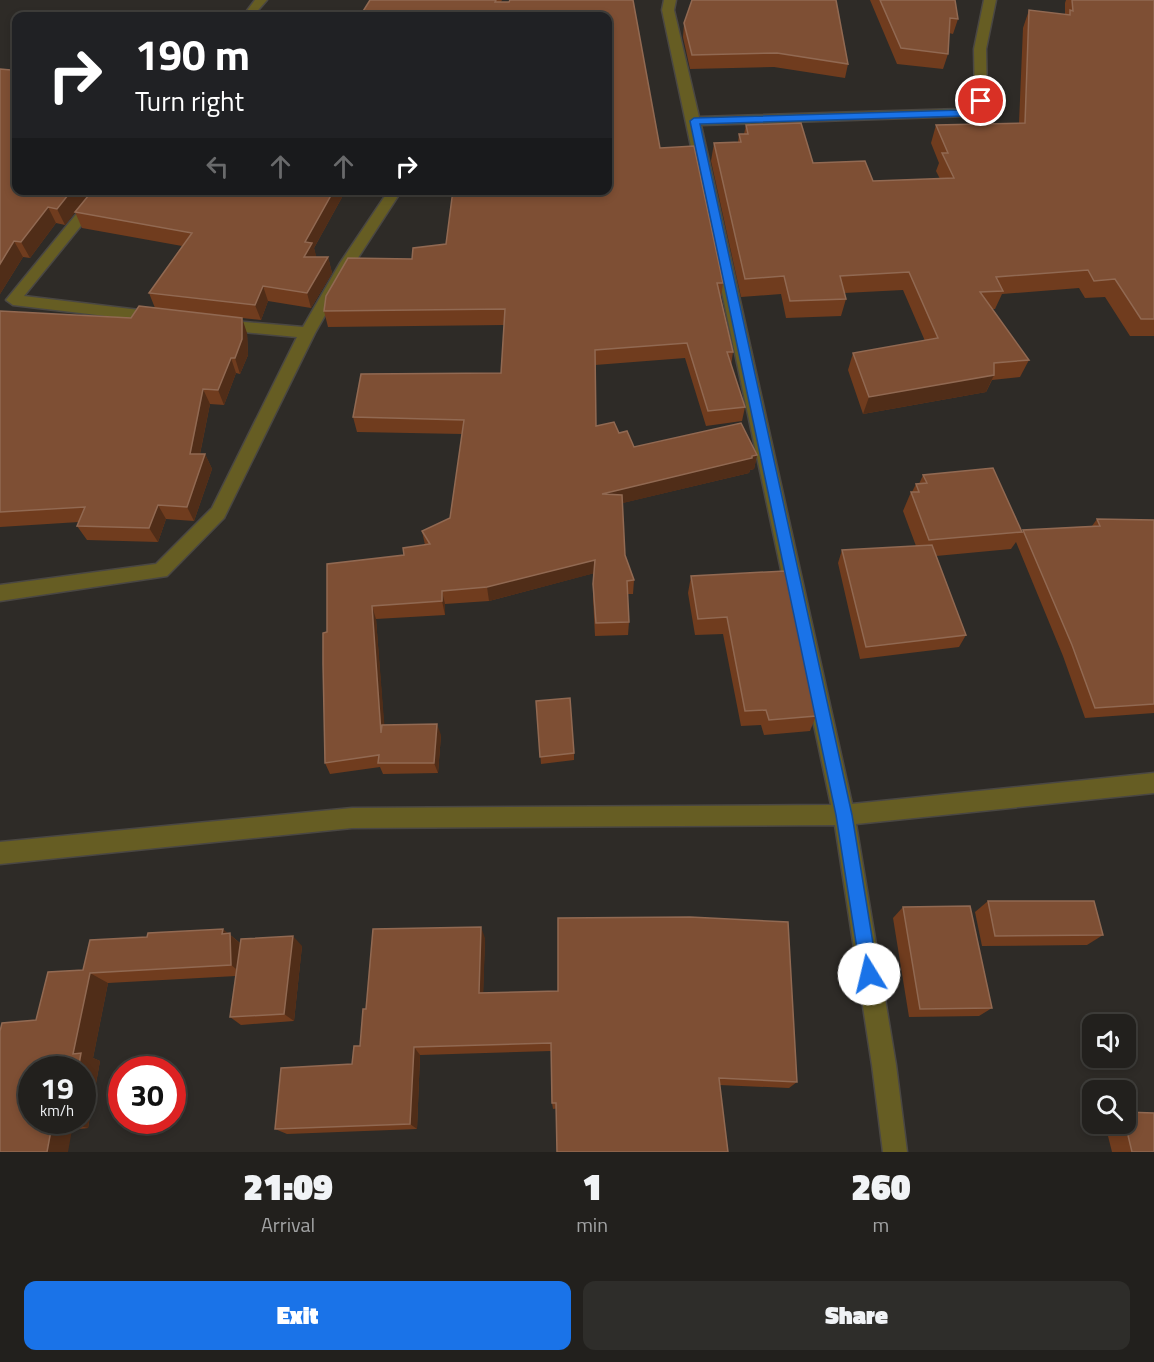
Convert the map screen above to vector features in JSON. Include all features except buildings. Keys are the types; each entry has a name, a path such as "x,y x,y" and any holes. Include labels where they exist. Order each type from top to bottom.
{"street":[{"path":"251,12 261,0"},
{"path":"670,0 668,10 844,815 896,1152"},
{"path":"694,121 964,113 981,101 980,50 990,0"},
{"path":"6,299 100,195"},
{"path":"0,593 161,571 218,513 307,333 347,263 393,195"},
{"path":"6,299 170,319"},
{"path":"204,323 307,333"},
{"path":"0,853 352,818 844,815 1154,783"}],"route":[{"path":"869,974 844,815 694,121 964,113 981,101"}]}
